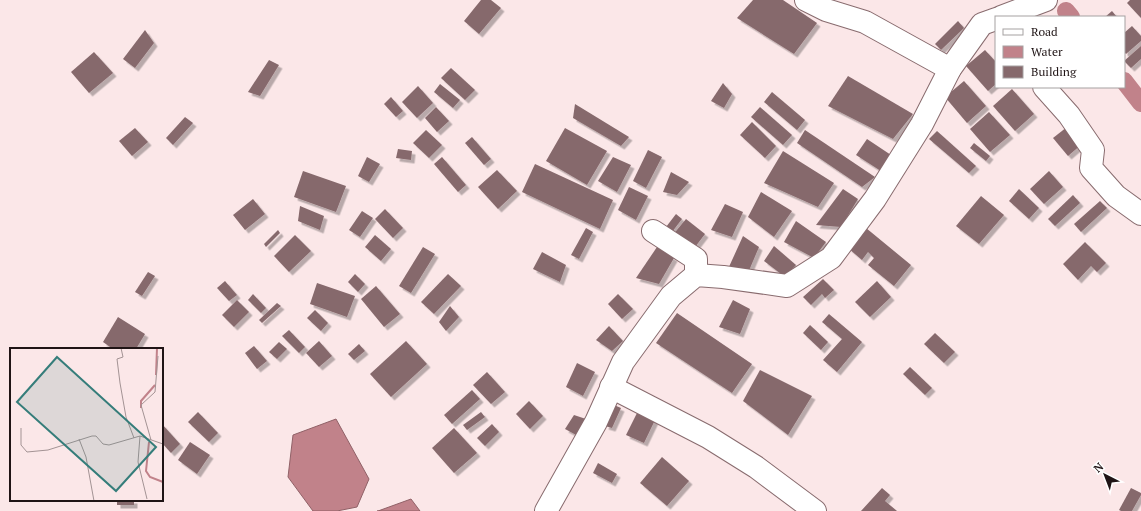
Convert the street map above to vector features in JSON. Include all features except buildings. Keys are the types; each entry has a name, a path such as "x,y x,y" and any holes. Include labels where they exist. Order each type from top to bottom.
{"street":[{"path":"806,0 826,10 865,22 950,69"},
{"path":"1011,16 1046,0"},
{"path":"546,511 596,422 623,362 671,296 696,275 723,277 787,286 831,258 875,199 922,124 950,69 994,24"},
{"path":"1045,88 1069,115 1093,150 1091,168 1116,196 1141,214"},
{"path":"653,231 696,259 696,275"},
{"path":"611,387 708,437 756,467 815,511"}],"water":[{"path":"336,419 369,479 357,507 337,511 313,511 288,477 293,435"},
{"path":"411,499 420,511 378,511"}],"waterway":[{"path":"1066,11 1070,16"},
{"path":"1125,82 1141,103"}]}
